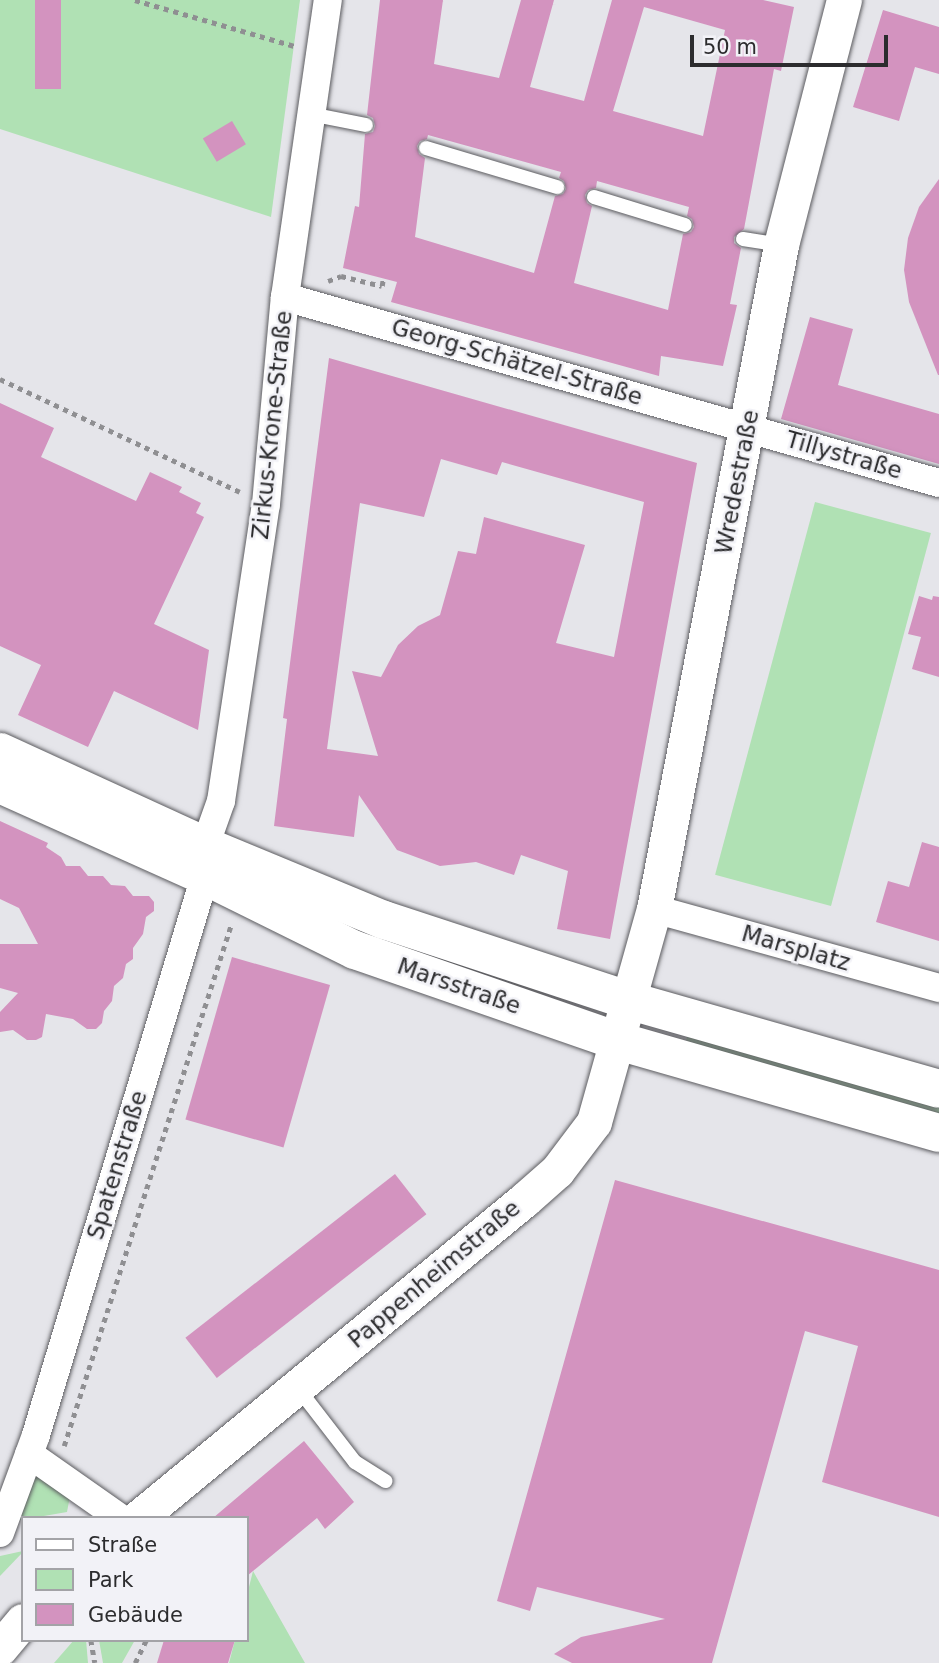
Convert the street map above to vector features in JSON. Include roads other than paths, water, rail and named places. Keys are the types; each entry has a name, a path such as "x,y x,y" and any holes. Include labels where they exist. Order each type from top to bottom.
{"main road":[{"name":"Marsstraße","path":"0,752 205,861 355,950 618,1041 939,1133"},
{"name":"Marsstraße","path":"0,784 205,861 384,920 632,983 939,1088"}],"street":[{"name":"Zirkus-Krone-Straße","path":"205,861 221,801 266,504 285,297 328,0"},
{"name":"Wredestraße","path":"632,983 654,909 781,245 844,0"},
{"name":"Georg-Schätzel-Straße","path":"285,297 748,427"},
{"name":"Tillystraße","path":"748,427 939,483"},
{"name":"Spatenstraße","path":"0,1533 29,1454 205,861"},
{"name":"Marsplatz","path":"654,909 939,988"},
{"name":"Pappenheimstraße","path":"140,1516 557,1171 594,1122 632,983"},
{"path":"29,1454 86,1491 117,1516"},
{"path":"0,1542 21,1538"},
{"path":"0,1647 21,1623"}],"lane":[{"path":"310,114 366,125"},
{"path":"426,148 557,187"},
{"path":"594,197 685,225"},
{"path":"743,239 781,245"},
{"path":"296,1387 355,1461 386,1481"}]}
